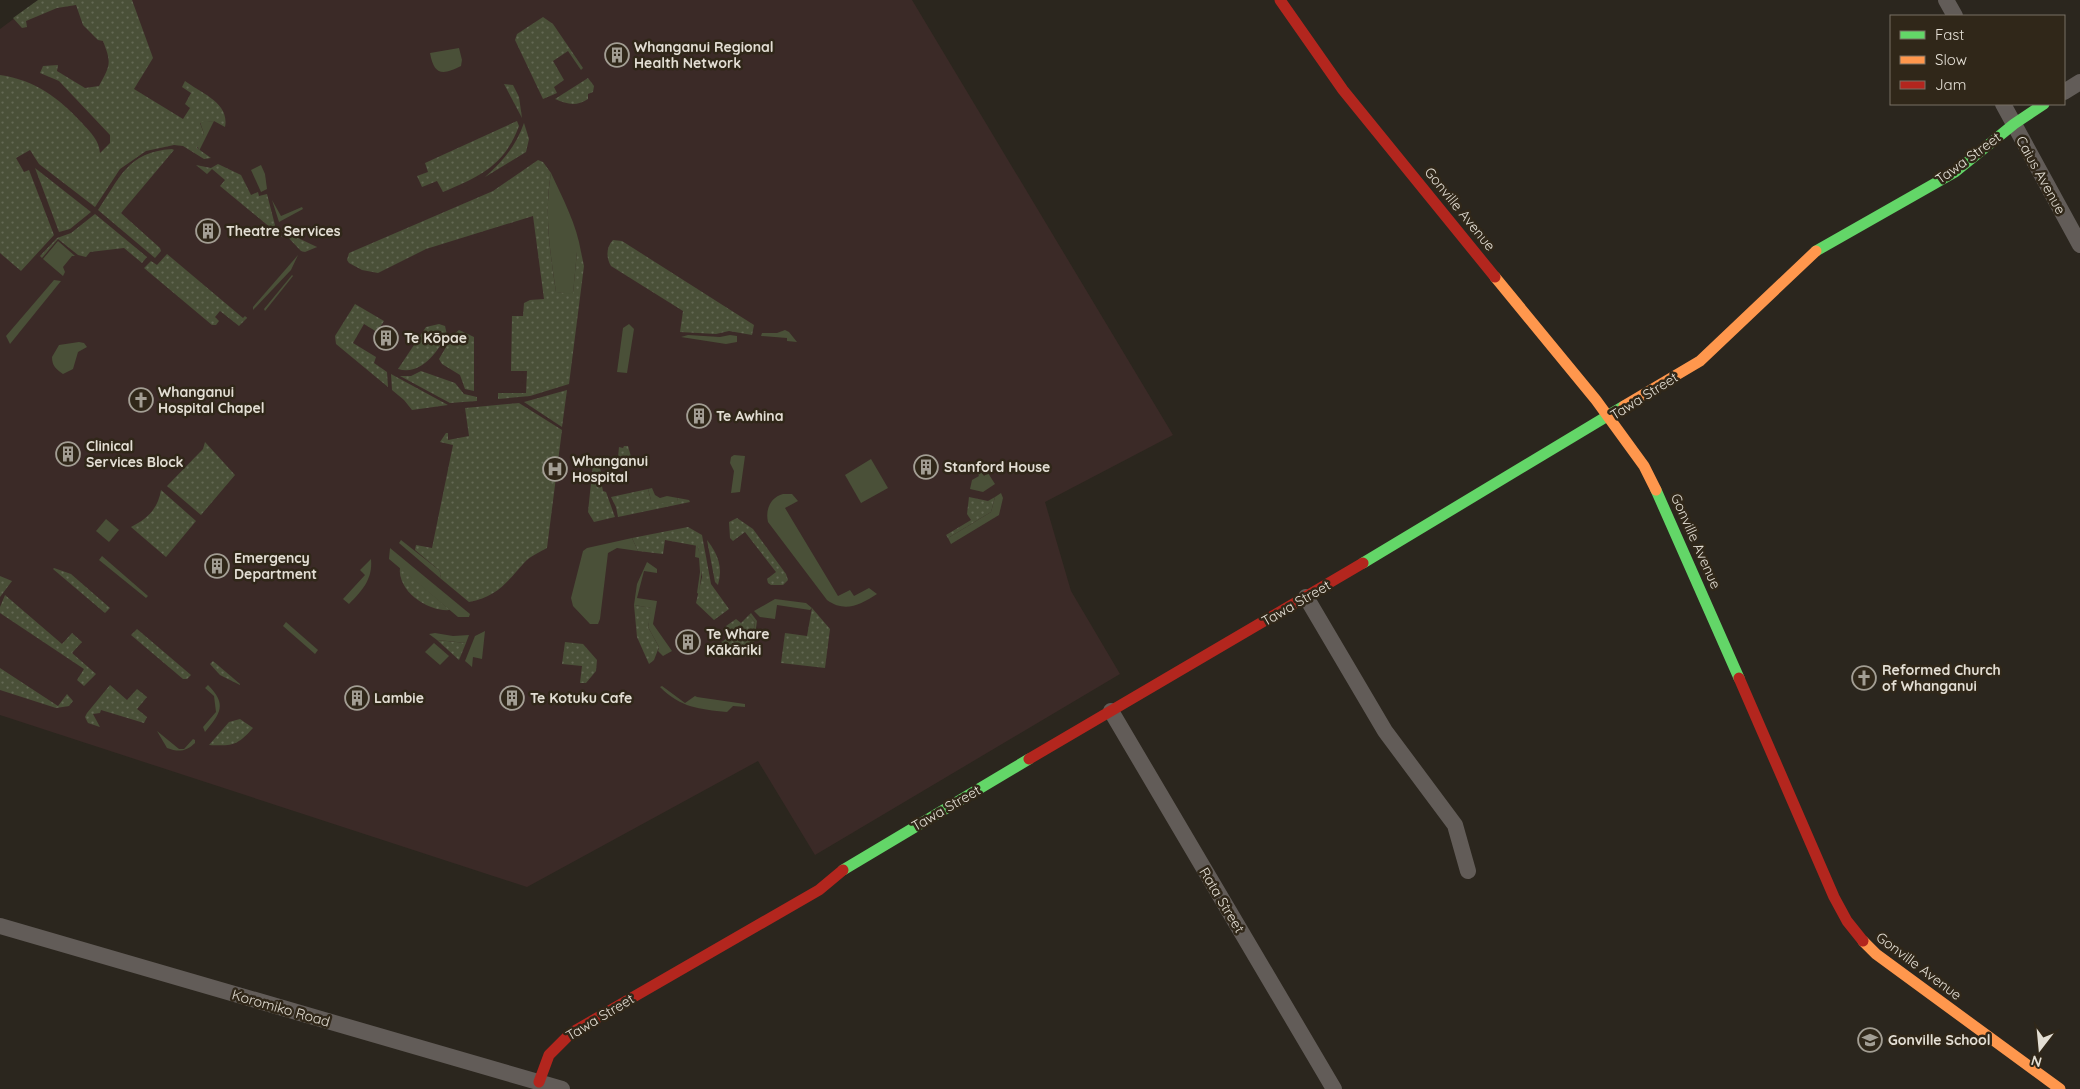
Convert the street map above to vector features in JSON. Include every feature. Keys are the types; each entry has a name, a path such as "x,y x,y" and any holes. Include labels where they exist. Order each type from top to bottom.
{"street":[{"name":"Gonville Avenue","path":"1280,0 1343,90 1609,417 1644,466 1661,499 1834,897 1850,928 1861,942 1876,954 2060,1089"},
{"path":"1946,0 1954,15"},
{"path":"2065,91 2080,82"},
{"name":"Caius Avenue","path":"2004,105 2080,245"},
{"name":"Tawa Street","path":"539,1082 549,1055 571,1033 819,890 850,864 1306,598 1700,361 1814,252 1955,172 1983,152 2014,124 2042,105"},
{"path":"1306,598 1385,731 1455,825 1468,871"},
{"name":"Rata Street","path":"1111,711 1334,1089"},
{"name":"Koromiko Road","path":"0,926 562,1089"}],"shaded area":[{"name":"Whanganui Hospital","path":"39,0 912,0 1173,435 1045,502 1071,591 1120,674 815,855 758,761 527,887 0,715 0,29"}],"green space":[{"path":"38,0 132,0 153,58 134,89 183,119 190,108 185,104 191,93 182,87 185,81 219,105 223,111 225,127 214,121 200,123 204,134 197,148 211,158 204,159 183,146 174,145 146,151 120,169 95,207 39,164 30,150 16,158 24,172 29,170 54,235 21,271 0,253 0,75 24,81 55,98 91,133 98,144 100,153 110,143 110,135 59,81 40,73 43,66 58,65 57,71 85,88 99,86 106,73 109,60 103,41 98,40 83,25 76,5 57,8 26,21 27,27 22,28 13,18"},
{"path":"543,17 553,24 583,68 581,70 568,51 553,61 564,80 554,87 557,93 543,99 515,40 517,34"},
{"path":"459,48 462,60 461,66 444,72 437,70 430,53"},
{"path":"588,78 594,86 593,92 588,94 588,99 572,104 555,99"},
{"path":"504,84 513,85 519,97 522,118"},
{"path":"214,121 199,151 197,144 204,134 200,122"},
{"path":"517,121 519,126 506,151 479,175 443,192 437,181 422,187 417,176 428,172 425,163"},
{"path":"524,123 529,139 526,152 485,177 508,153"},
{"path":"174,150 121,213 160,248 161,251 155,258 98,210 119,177 135,161 157,151"},
{"path":"538,160 543,162 551,173 548,218 556,292 573,293 577,251 581,252 584,266 569,384 530,396 498,399 498,393 526,393 527,371 511,371 512,316 523,316 524,303 530,300 544,299 533,216 426,249 378,273 362,270 347,260 349,253 493,191"},
{"path":"218,164 241,175 251,195 258,192 259,196 267,194 276,229 283,238 220,186 225,180 212,169 207,174 196,165 211,168"},
{"path":"261,165 265,174 267,189 261,192 251,170"},
{"path":"35,168 91,212 70,229 59,232"},
{"path":"551,173 573,222 581,252 577,252 573,294 556,292 548,218"},
{"path":"272,200 281,216 302,207 303,209 279,222"},
{"path":"95,214 147,257 142,263 124,248 90,252 86,257 78,255 58,239 42,258 40,256 57,238 71,233"},
{"path":"281,230 317,247 305,252 301,251"},
{"path":"613,240 622,241 754,325 752,335 729,331 716,334 680,332 683,311 611,266 608,260 608,253 609,246"},
{"path":"58,241 75,256 72,256 63,267 65,272 63,276 43,259"},
{"path":"167,254 243,318 245,316 247,318 239,326 220,311 215,317 219,321 216,325 212,325 144,268 151,261 157,265"},
{"path":"298,255 291,270 253,310 253,307"},
{"path":"293,276 265,311 264,309"},
{"path":"54,280 61,281 10,344 6,336"},
{"path":"355,304 384,321 377,332 364,324 353,343 376,357 374,363 387,372 388,387 336,344 335,336"},
{"path":"439,324 445,326 447,335 433,355 421,366 414,369 398,369 426,327"},
{"path":"629,324 634,329 627,373 617,372 623,328"},
{"path":"459,330 474,337 474,391 465,389 460,375 442,364 439,359 453,335"},
{"path":"785,330 797,342 787,341 787,338 761,336 762,333 777,333"},
{"path":"688,335 737,336 737,342 726,344 681,337"},
{"path":"84,343 87,347 78,352 73,369 63,374 55,367 52,357 59,345"},
{"path":"421,371 455,383 464,394 477,397 477,401 450,403 400,376 411,376"},
{"path":"391,374 448,405 412,410 392,390"},
{"path":"567,390 562,427 524,402"},
{"path":"519,403 562,430 547,548 526,561 501,588 479,600 469,602 440,578 439,570 415,550 416,545 432,548 453,445 440,442 446,433 448,433 448,440 469,436 465,408"},
{"path":"205,442 235,475 201,515 167,486 203,449"},
{"path":"628,446 633,464 617,468 619,447 623,448"},
{"path":"734,455 745,456 740,492 731,493 734,471 730,463 731,457"},
{"path":"871,459 888,488 861,503 845,475"},
{"path":"593,463 599,464 603,480 601,481 603,491 606,492 615,517 594,522 588,512"},
{"path":"980,470 984,476 988,473 995,484 983,492 970,489 972,480 979,476 977,472"},
{"path":"652,488 655,495 660,498 667,496 678,498 677,501 658,504 651,500 648,489"},
{"path":"648,489 651,500 677,501 678,498 689,500 690,502 618,517 611,497"},
{"path":"161,490 196,521 166,557 131,527 151,513 160,497"},
{"path":"1001,493 1003,498 999,515 951,544 948,538 991,512 995,497"},
{"path":"783,494 792,494 798,501 785,508 838,596 850,590 854,596 869,588 877,594 858,604 846,607 827,600 768,522 767,513 770,504 775,498"},
{"path":"969,497 988,501 995,497 991,512 948,538 946,535 971,520 967,514"},
{"path":"737,518 753,529 786,574 788,580 783,585 771,585 768,583 767,579 776,572 745,532 733,541 730,538 729,522"},
{"path":"106,519 119,530 109,542 96,531"},
{"path":"688,527 702,535 711,584 729,609 714,620 696,603 702,577 698,546 665,540 663,554 638,551 632,538"},
{"path":"632,538 638,551 617,548 608,553 600,619 598,624 590,624 573,606 571,598 583,551 587,548"},
{"path":"401,540 439,570 440,578 399,543"},
{"path":"707,540 714,550 720,567 718,585 715,582"},
{"path":"696,544 702,568 699,594 697,593 700,572 699,558 695,557"},
{"path":"390,548 470,614 469,617 458,617 389,559"},
{"path":"102,556 148,596 146,598 99,560"},
{"path":"371,559 370,573 366,584 349,604 343,599 365,575 360,570"},
{"path":"647,562 657,569 657,573 644,571 637,598 657,601 653,624 672,651 663,656 658,651 659,647 648,627 651,608 634,605 637,584"},
{"path":"400,567 450,610 433,608 416,599 404,585 400,576"},
{"path":"54,568 71,574 110,608 105,613"},
{"path":"0,576 12,581 0,597"},
{"path":"5,595 62,644 72,633 82,642 72,653 96,674 84,686 77,680 84,669 0,613 0,607"},
{"path":"775,599 806,603 812,608 810,610 777,605 775,619 760,617 754,611"},
{"path":"634,605 652,608 648,627 659,647 654,660 649,664 637,637"},
{"path":"812,608 830,629 825,668 781,663 785,633 807,636"},
{"path":"751,613 757,621 752,657 725,654 720,649 724,645 721,642 723,641 729,650 750,654 755,622 749,615"},
{"path":"749,615 755,622 750,654 729,650 723,641 727,638 724,633 726,626 736,619 741,623"},
{"path":"286,622 318,650 315,654 283,626"},
{"path":"137,629 191,675 187,679 183,679 131,635"},
{"path":"485,631 482,659 473,657 472,667 465,661 475,636"},
{"path":"429,634 453,636 469,635 466,643 437,640"},
{"path":"437,640 466,643 459,660"},
{"path":"565,642 583,644 597,660 596,671 586,683 580,683 582,666 562,664"},
{"path":"434,643 449,656 440,665 425,652"},
{"path":"213,661 240,685 220,675 210,664"},
{"path":"0,668 58,706 67,694 73,701 69,706 56,708 0,690"},
{"path":"110,685 127,700 137,689 147,697 137,709 147,717 144,723 101,710 100,713 93,714 100,727 88,723 85,717 87,713"},
{"path":"208,685 218,698 220,709 205,732 203,727 216,712 214,696 205,688"},
{"path":"662,686 685,703 695,696 745,704 745,707 733,706 727,712 691,706 675,699 660,687"},
{"path":"240,719 253,728 243,738 234,744 209,745 229,722"},
{"path":"157,731 179,749 184,749 193,739 195,743 185,750 178,751 167,748"}],"traffic: fast":[{"path":"1816,251 1955,172 2014,124 2042,105"},
{"path":"1363,563 1624,406"},
{"path":"1656,490 1739,678"},
{"path":"843,870 1029,759"}],"traffic: slow":[{"path":"1624,406 1700,361 1816,251"},
{"path":"1495,277 1596,400 1644,466 1656,490"},
{"path":"1863,941 1876,954 2060,1089"}],"traffic: jam":[{"path":"1280,0 1343,90 1495,277"},
{"path":"1029,759 1363,563"},
{"path":"1739,678 1834,897 1847,921 1863,941"},
{"path":"539,1082 549,1055 571,1033 819,890 843,870"}],"place":[{"name":"Whanganui Regional Health Network","path":"617,55"},
{"name":"Theatre Services","path":"208,231"},
{"name":"Te Kōpae","path":"386,338"},
{"name":"Whanganui Hospital Chapel","path":"141,400"},
{"name":"Te Awhina","path":"699,416"},
{"name":"Clinical Services Block","path":"68,454"},
{"name":"Stanford House","path":"926,467"},
{"name":"Whanganui Hospital","path":"555,469"},
{"name":"Emergency Department","path":"217,566"},
{"name":"Te Whare Kākāriki","path":"688,642"},
{"name":"Reformed Church of Whanganui","path":"1864,678"},
{"name":"Lambie","path":"357,698"},
{"name":"Te Kotuku Cafe","path":"512,698"},
{"name":"Gonville School","path":"1870,1040"}]}
